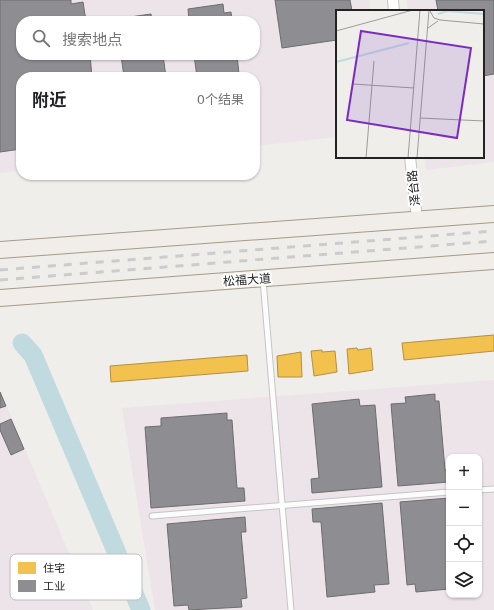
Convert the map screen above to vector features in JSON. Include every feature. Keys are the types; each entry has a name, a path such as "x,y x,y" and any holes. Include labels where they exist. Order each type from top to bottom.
{"main road":[{"path":"0,250 494,214"},
{"name":"松福大道","path":"0,298 494,261"}],"street":[{"path":"393,0 394,10"},
{"name":"泽台路","path":"410,158 417,219"}],"lane":[{"path":"263,279 291,610"},
{"path":"482,490 494,489"},
{"path":"152,516 446,492"}],"shaded area":[{"path":"0,0 369,0 370,10 336,10 336,137 260,145 260,72 16,72 16,171 0,173"},
{"path":"407,0 494,0 494,162 426,170 425,158 484,158 484,10 408,10"},
{"path":"494,380 494,610 155,610 122,408"},
{"path":"0,390 69,554 10,554 10,600 89,600 93,610 0,610"}],"building: 住宅":[{"path":"494,335 494,351 404,360 402,343"},
{"path":"357,348 358,350 371,348 373,370 349,374 347,349"},
{"path":"322,350 322,352 335,351 337,372 314,376 311,351"},
{"path":"301,352 302,377 278,377 277,356"},
{"path":"247,355 248,371 111,382 110,366"}],"building: 工业":[{"path":"0,0 71,0 71,4 83,2 85,16 16,16 16,60 90,60 92,72 16,72 16,150 0,152"},
{"path":"275,0 350,0 352,10 336,10 336,40 282,48"},
{"path":"436,0 494,0 494,74 484,76 484,10 438,10"},
{"path":"223,4 224,13 231,12 231,16 189,16 188,9"},
{"path":"151,14 151,16 137,16"},
{"path":"122,60 164,60 165,72 123,72"},
{"path":"195,60 238,60 239,72 196,72"},
{"path":"0,392 6,406 0,408"},
{"path":"435,394 435,401 439,401 446,482 398,486 391,404 406,403 405,397"},
{"path":"359,399 360,406 375,405 382,487 312,493 311,479 319,478 312,404"},
{"path":"227,413 227,420 232,420 237,488 244,488 245,501 151,508 145,427 161,426 161,418"},
{"path":"11,419 24,449 11,455 0,430 0,424"},
{"path":"446,498 446,589 416,592 415,584 407,585 400,502"},
{"path":"382,503 389,584 374,585 375,592 327,597 321,522 313,522 312,509"},
{"path":"245,517 246,532 241,532 247,598 241,599 242,607 189,610 188,605 174,606 167,524"}],"waterway":[{"path":"22,343 33,355 117,554"},
{"path":"137,600 141,610"}],"railway":[{"path":"0,270 494,231"},
{"path":"0,280 494,241"}]}
